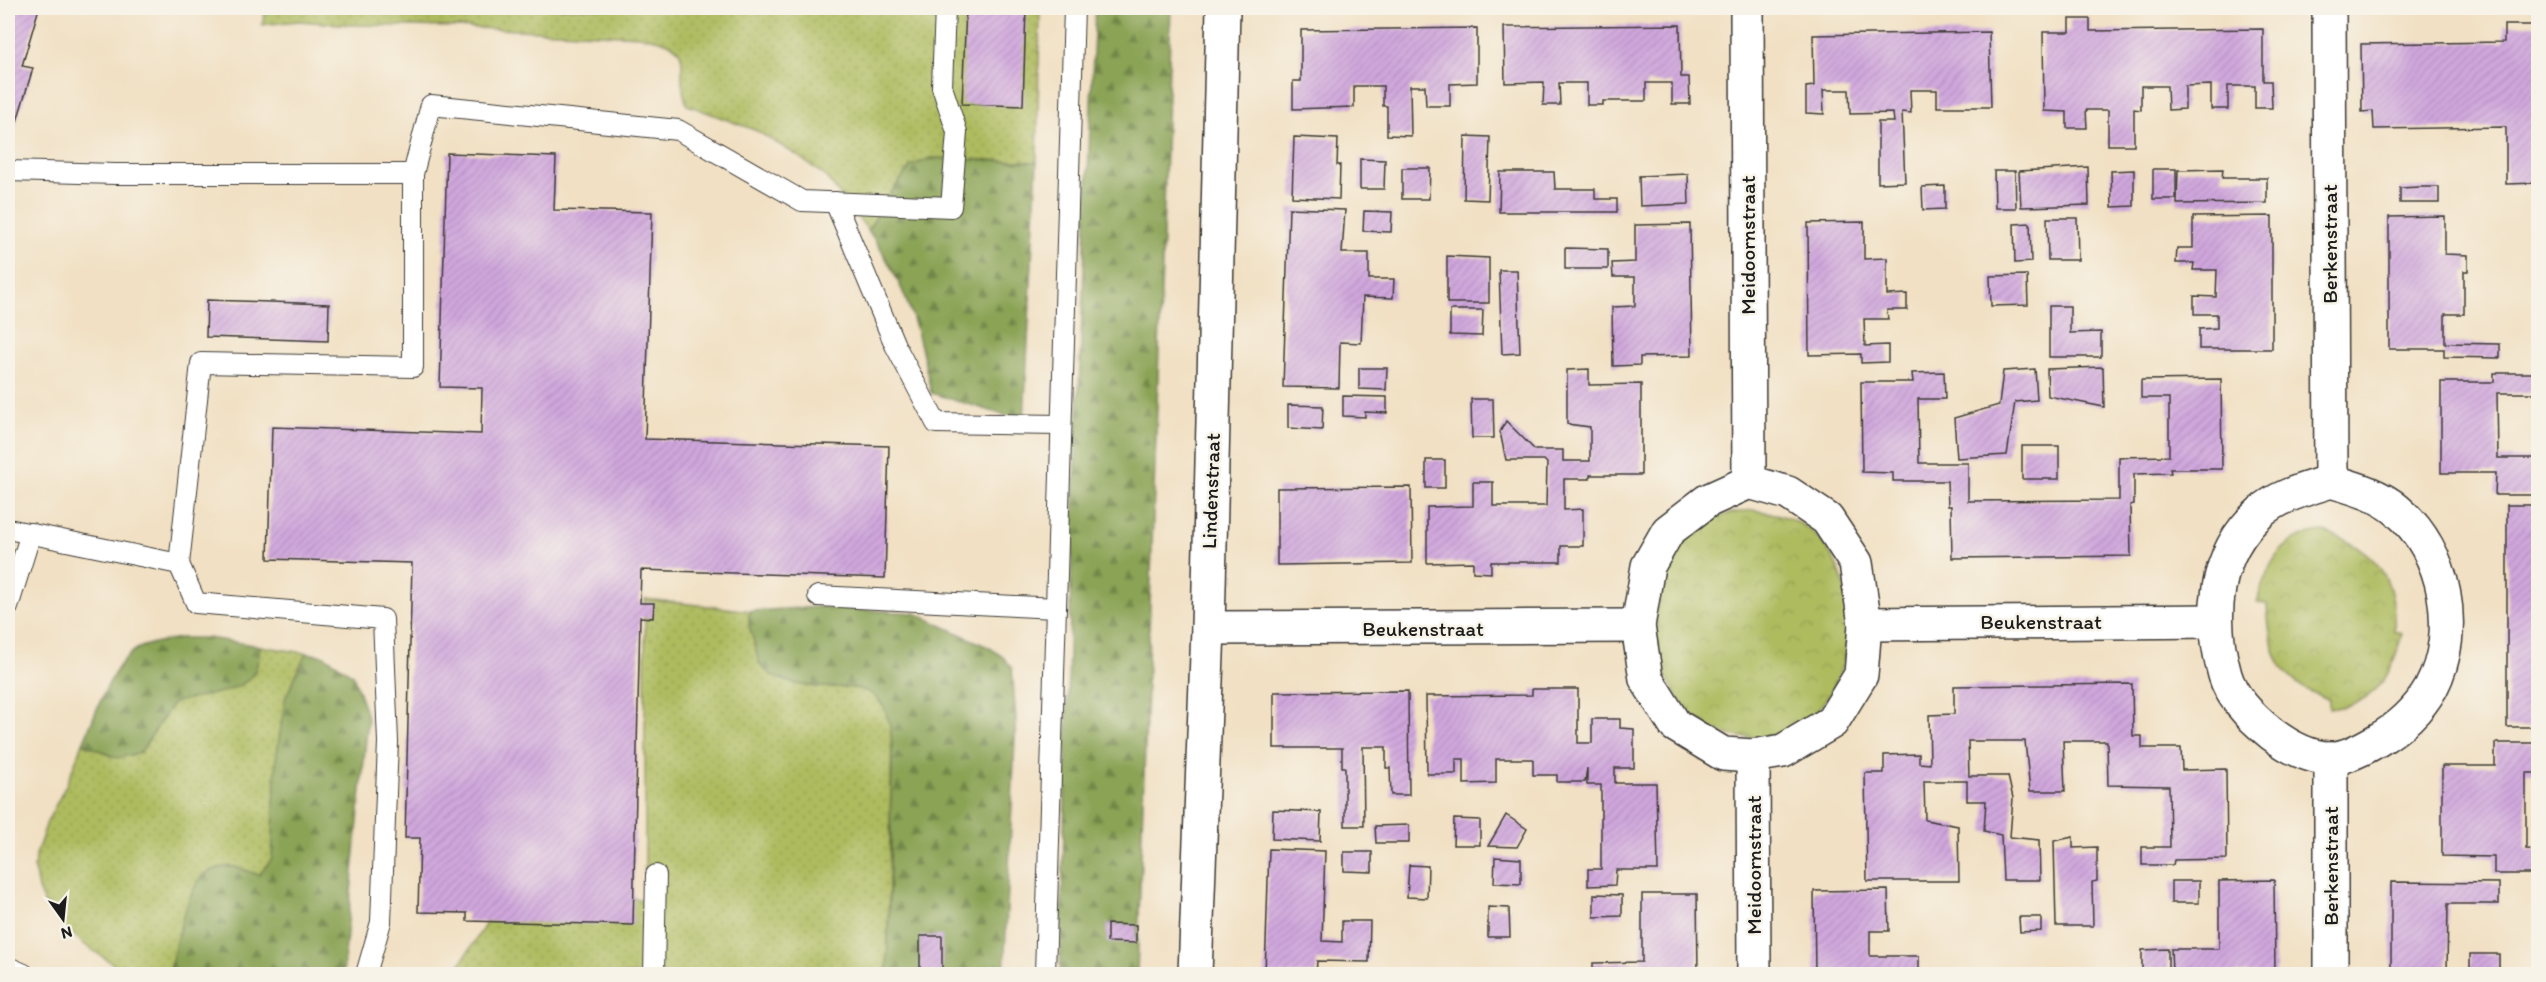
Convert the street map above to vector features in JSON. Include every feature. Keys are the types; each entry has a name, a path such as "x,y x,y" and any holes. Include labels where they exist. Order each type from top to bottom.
{"street":[{"name":"Lindenstraat","path":"1195,975 1208,628 1223,8"},
{"name":"Meidoornstraat","path":"1747,8 1749,482"},
{"name":"Berkenstraat","path":"2329,8 2331,481"},
{"path":"2331,481 2368,492 2396,509 2418,532 2435,561 2445,598 2446,631 2441,662 2431,688 2411,715 2391,732 2364,748 2331,759 2304,752 2280,740 2254,720 2229,687 2221,660 2216,621 2222,570 2235,542 2260,512 2290,494 2331,481"},
{"path":"1749,482 1788,493 1827,519 1856,563 1865,624 1861,675 1832,722 1783,751 1753,756 1724,754 1675,724 1646,679 1638,626 1648,566 1668,531 1707,501 1749,482"},
{"name":"Beukenstraat","path":"1865,624 2216,621"},
{"name":"Beukenstraat","path":"1208,628 1638,626"},
{"name":"Meidoornstraat","path":"1753,756 1754,975"},
{"name":"Berkenstraat","path":"2331,759 2331,975"}],"lane":[{"path":"366,975 381,922 388,742 383,619 196,603 179,564 201,363 414,367 413,174 431,105 678,130 802,201 951,207 957,132 942,87 945,8"},
{"path":"1045,975 1074,8"},
{"path":"8,171 115,174 413,174"},
{"path":"835,202 895,345 936,423 1061,425"},
{"path":"8,529 179,564"},
{"path":"8,608 31,533"},
{"path":"818,596 1056,608"},
{"path":"654,975 656,875"},
{"path":"8,967 24,975"}],"green space":[{"path":"266,8 1040,8 1037,162 931,158 911,166 892,191 868,230 825,176 795,154 757,131 687,105 683,90 682,58 679,51 672,45 660,40 640,36 299,21 262,25"},
{"path":"1095,8 1171,8 1137,974 1060,974 1071,577"},
{"path":"931,158 1037,162 1024,421 931,393 909,308 892,269 868,230 892,191 911,166"},
{"path":"1752,510 1775,514 1797,522 1811,531 1827,548 1846,592 1849,616 1848,641 1843,664 1834,687 1821,706 1795,727 1779,734 1762,737 1729,735 1713,729 1693,716 1680,700 1666,676 1659,656 1656,635 1660,590 1667,569 1678,550 1691,534 1708,521"},
{"path":"2325,532 2358,547 2380,568 2392,595 2394,631 2402,633 2393,662 2380,685 2359,701 2329,709 2329,699 2298,684 2280,664 2274,651 2267,604 2257,602 2266,575 2279,553 2297,539"},
{"path":"645,599 751,611 749,616 807,686 863,690 882,703 888,716 892,735 887,974 454,974 485,925 496,897 645,899"},
{"path":"819,607 915,613 990,648 1003,657 1012,668 1016,718 1004,974 887,974 892,747 887,715 881,703 874,696 860,689 802,685 770,674 760,664 750,626 751,611"},
{"path":"180,638 208,638 260,646 256,668 247,681 238,686 173,703 140,753 117,758 83,743 105,690 129,655 148,644"},
{"path":"260,646 306,653 285,700 272,860 259,876 236,867 204,874 183,923 169,974 128,974 85,945 44,903 38,889 34,868 47,822 66,785 83,743 114,757 139,753 173,703 255,672"},
{"path":"306,653 325,656 353,675 368,719 343,974 169,974 182,921 198,881 205,874 223,867 237,868 259,875 272,859 276,760 285,699"}],"building":[{"path":"8,8 39,8 22,66 33,68 11,141 8,140"},
{"path":"966,8 1026,8 1023,106 962,104"},
{"path":"2070,19 2090,19 2090,31 2263,29 2263,81 2271,81 2272,108 2255,108 2255,86 2228,86 2228,109 2211,109 2211,85 2185,86 2185,109 2168,110 2167,86 2141,86 2141,110 2134,109 2134,145 2108,145 2108,110 2086,110 2087,128 2067,128 2067,112 2044,111 2043,32 2070,32"},
{"path":"1680,25 1681,77 1689,77 1690,104 1672,104 1672,83 1646,83 1646,101 1603,101 1603,105 1587,105 1587,83 1559,83 1560,105 1543,105 1544,82 1505,83 1504,27"},
{"path":"2504,25 2538,25 2538,183 2506,184 2506,127 2374,129 2373,111 2362,112 2361,44 2504,42"},
{"path":"1477,28 1477,83 1450,84 1450,106 1426,106 1425,86 1410,86 1411,136 1387,135 1387,106 1383,106 1383,86 1354,86 1354,107 1293,109 1293,81 1301,81 1301,30"},
{"path":"1989,32 1991,107 1937,107 1937,90 1910,90 1911,113 1902,112 1905,182 1878,183 1878,122 1894,122 1893,113 1850,114 1849,90 1823,90 1824,114 1806,113 1806,87 1814,86 1813,35"},
{"path":"1465,136 1490,137 1488,200 1464,199"},
{"path":"1294,137 1338,139 1339,199 1292,197"},
{"path":"447,153 556,157 554,210 652,212 645,439 889,446 885,578 641,570 640,603 654,603 653,618 640,617 633,925 467,921 467,913 418,912 420,838 405,838 412,563 268,559 272,427 481,434 482,388 440,387"},
{"path":"1360,159 1385,160 1384,189 1360,189"},
{"path":"2088,167 2089,205 2021,207 2019,171"},
{"path":"1402,168 1430,168 1429,199 1402,199"},
{"path":"2153,169 2176,169 2176,199 2153,199"},
{"path":"2223,169 2222,178 2267,178 2267,203 2177,204 2178,170"},
{"path":"2134,170 2134,206 2112,207 2111,171"},
{"path":"1994,171 2015,171 2016,208 1995,208"},
{"path":"1500,172 1554,172 1555,189 1595,189 1595,199 1617,199 1617,212 1499,212"},
{"path":"1688,174 1689,204 1640,206 1639,176"},
{"path":"1945,186 1945,209 1923,210 1922,187"},
{"path":"2439,187 2439,203 2400,203 2400,188"},
{"path":"1289,208 1345,210 1342,253 1369,253 1369,279 1394,279 1393,298 1363,297 1361,343 1340,342 1339,388 1283,387"},
{"path":"1364,211 1392,212 1391,232 1363,231"},
{"path":"2272,216 2272,349 2199,349 2199,329 2217,328 2217,314 2194,314 2194,296 2216,297 2217,270 2193,270 2194,263 2176,263 2177,248 2193,248 2193,217"},
{"path":"2445,216 2445,254 2468,255 2468,271 2464,271 2464,314 2445,314 2445,343 2500,344 2500,358 2444,357 2444,349 2389,349 2389,217"},
{"path":"2047,218 2077,218 2078,260 2048,260"},
{"path":"1864,222 1864,259 1887,258 1887,295 1907,294 1907,310 1887,310 1888,319 1864,319 1865,346 1888,345 1888,362 1861,363 1861,354 1809,355 1808,223"},
{"path":"2030,223 2031,262 2015,263 2014,224"},
{"path":"1690,224 1692,356 1640,357 1640,365 1613,366 1612,307 1635,306 1635,277 1613,277 1612,263 1635,262 1635,225"},
{"path":"1565,248 1608,249 1608,269 1565,269"},
{"path":"1447,256 1489,258 1489,303 1447,303"},
{"path":"1499,270 1517,270 1520,353 1502,354"},
{"path":"2027,275 2028,305 1991,306 1990,276"},
{"path":"207,300 329,304 328,341 206,337"},
{"path":"2049,306 2070,306 2070,333 2101,332 2101,357 2049,357"},
{"path":"1450,310 1483,310 1482,336 1450,335"},
{"path":"2103,367 2104,407 2048,396 2047,369"},
{"path":"1359,368 1387,368 1386,390 1359,389"},
{"path":"1589,369 1589,385 1641,384 1641,475 1590,475 1590,479 1564,479 1564,510 1583,509 1583,546 1561,546 1561,562 1491,562 1491,573 1473,572 1473,562 1427,563 1427,507 1473,506 1473,482 1493,482 1493,506 1546,506 1547,463 1544,460 1506,460 1500,432 1506,421 1535,450 1563,450 1563,461 1590,461 1590,427 1567,424 1567,370"},
{"path":"2035,369 2037,400 2015,402 2007,455 1957,458 1954,418 1999,405 2003,371"},
{"path":"1944,372 1945,399 1918,399 1919,463 1968,463 1968,501 2119,500 2119,457 2169,456 2169,398 2141,398 2141,380 2221,379 2222,469 2170,469 2171,473 2134,474 2134,504 2130,505 2131,556 1952,558 1951,506 1948,506 1947,481 1893,481 1893,473 1862,472 1861,382 1913,382 1912,373"},
{"path":"2494,373 2538,373 2538,393 2497,393 2498,458 2538,458 2538,495 2495,495 2496,473 2441,473 2441,382 2494,382"},
{"path":"1343,396 1387,397 1387,413 1365,412 1365,417 1343,416"},
{"path":"1471,399 1493,399 1494,438 1472,438"},
{"path":"1288,405 1323,406 1322,430 1288,428"},
{"path":"2022,446 2059,446 2059,479 2022,479"},
{"path":"1426,460 1445,460 1445,488 1426,488"},
{"path":"1411,487 1412,563 1277,565 1277,488"},
{"path":"2507,505 2538,505 2538,727 2507,727"},
{"path":"2132,684 2133,736 2142,736 2142,748 2181,748 2182,770 2226,769 2227,859 2174,860 2173,865 2142,865 2142,847 2170,847 2169,786 2108,785 2107,741 2063,741 2065,791 2030,791 2025,741 1968,741 1969,776 2008,776 2013,798 2010,837 2039,840 2040,880 2003,880 2001,835 1984,831 1986,801 1967,801 1967,781 1924,781 1925,820 1958,826 1959,881 1867,881 1865,773 1884,773 1884,755 1919,754 1919,763 1930,764 1929,715 1954,714 1954,686"},
{"path":"1532,689 1578,689 1578,743 1592,743 1592,719 1620,719 1620,728 1634,729 1634,768 1615,768 1615,783 1656,783 1658,870 1616,870 1615,885 1588,886 1588,869 1601,869 1601,785 1587,785 1587,768 1585,782 1557,782 1557,775 1533,775 1533,759 1496,759 1496,783 1464,784 1464,759 1456,759 1456,774 1427,774 1426,696 1532,695"},
{"path":"1408,691 1409,795 1391,795 1390,768 1386,768 1386,747 1363,747 1364,826 1345,826 1345,767 1342,767 1342,748 1274,748 1274,692"},
{"path":"2495,743 2538,743 2538,773 2526,773 2526,849 2538,850 2538,874 2494,874 2494,857 2442,856 2442,766 2495,766"},
{"path":"1273,810 1321,812 1320,841 1272,839"},
{"path":"1506,815 1527,829 1517,847 1488,846"},
{"path":"1454,819 1480,820 1480,845 1453,845"},
{"path":"1409,825 1409,843 1376,843 1375,826"},
{"path":"2073,837 2073,848 2097,847 2097,881 2092,882 2093,926 2056,926 2054,841"},
{"path":"1269,849 1325,851 1322,941 1342,942 1342,921 1370,921 1369,962 1317,961 1316,974 1265,974"},
{"path":"1344,852 1372,852 1372,872 1344,871"},
{"path":"1495,857 1521,859 1521,884 1494,883"},
{"path":"1409,865 1428,866 1427,898 1407,897"},
{"path":"2274,880 2275,974 2172,972 2171,949 2219,949 2219,881"},
{"path":"2171,881 2199,881 2199,903 2171,903"},
{"path":"2391,882 2499,883 2499,904 2448,904 2447,974 2391,974"},
{"path":"1888,890 1889,931 1870,931 1870,956 1919,956 1919,974 1815,974 1814,891"},
{"path":"1594,894 1622,895 1622,916 1594,917"},
{"path":"1642,894 1697,894 1698,974 1593,974 1593,963 1642,962"},
{"path":"1488,907 1509,908 1510,937 1488,937"},
{"path":"2019,917 2041,917 2041,931 2020,932"},
{"path":"1107,924 1136,925 1136,943 1107,942"},
{"path":"920,936 942,936 942,974 920,974"},
{"path":"2168,949 2168,970 2160,969 2160,974 2153,974 2153,969 2142,970 2142,950"},
{"path":"2470,954 2499,954 2499,974 2470,973"}]}
